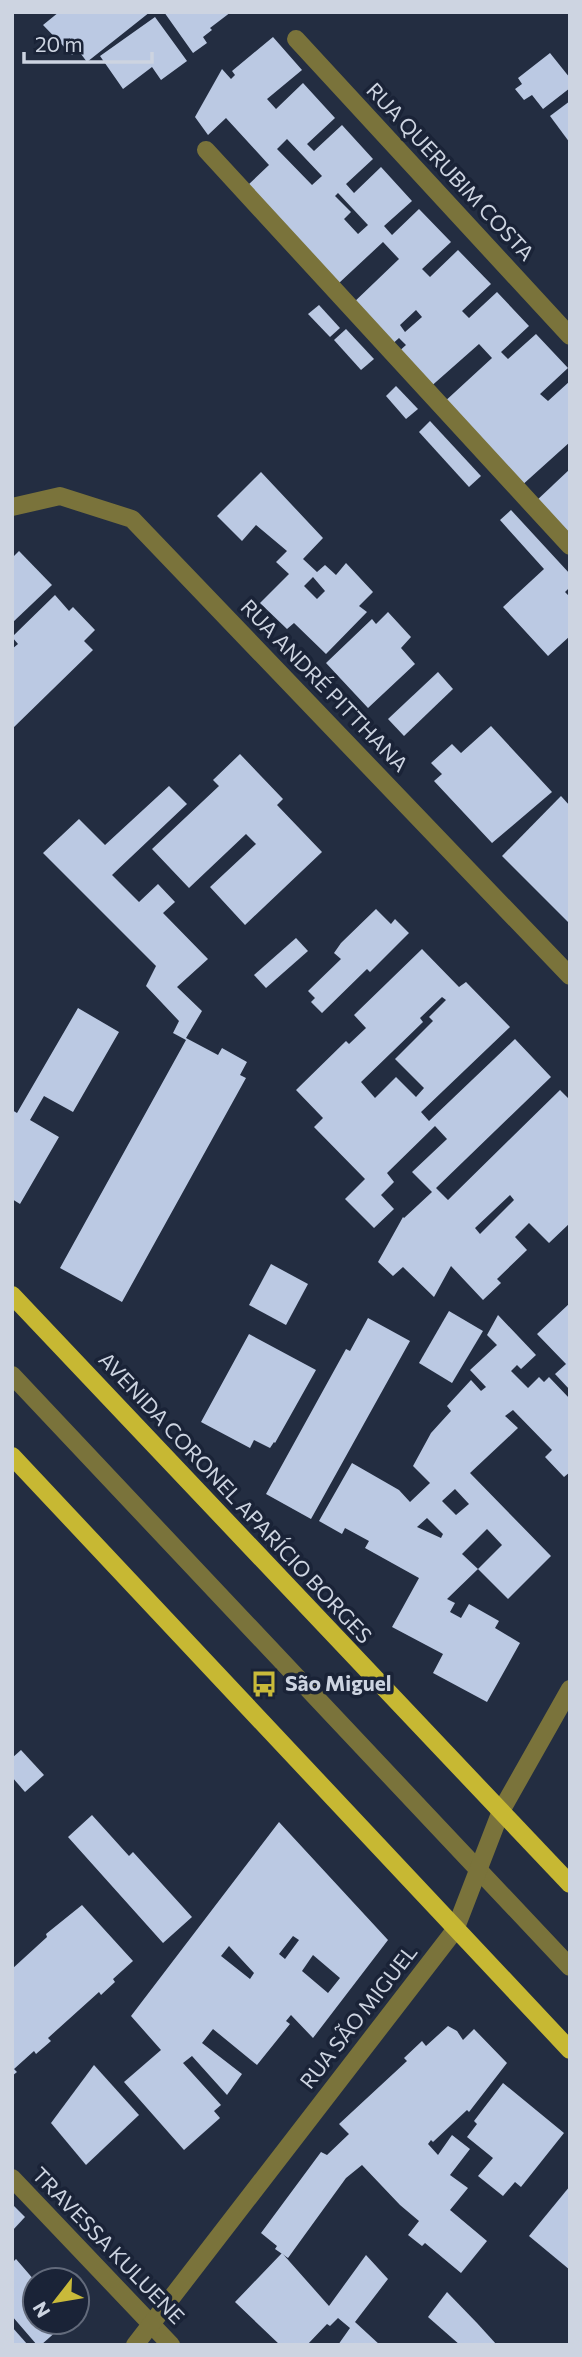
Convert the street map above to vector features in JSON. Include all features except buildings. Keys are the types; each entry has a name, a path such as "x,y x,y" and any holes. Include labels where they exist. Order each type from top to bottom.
{"main road":[{"name":"AVENIDA CORONEL APARÍCIO BORGES","path":"12,1295 570,1884"},
{"path":"12,1456 570,2050"}],"street":[{"name":"RUA QUERUBIM COSTA","path":"296,39 570,336"},
{"path":"206,150 570,546"},
{"name":"RUA ANDRÉ PITTHANA","path":"12,507 60,496 132,519 570,976"},
{"path":"12,1376 570,1967"},
{"name":"RUA SÃO MIGUEL","path":"135,2345 455,1930 501,1811 570,1689"},
{"name":"TRAVESSA KULUENE","path":"12,2178 171,2345"}],"place":[{"name":"São Miguel","path":"264,1684"}]}
